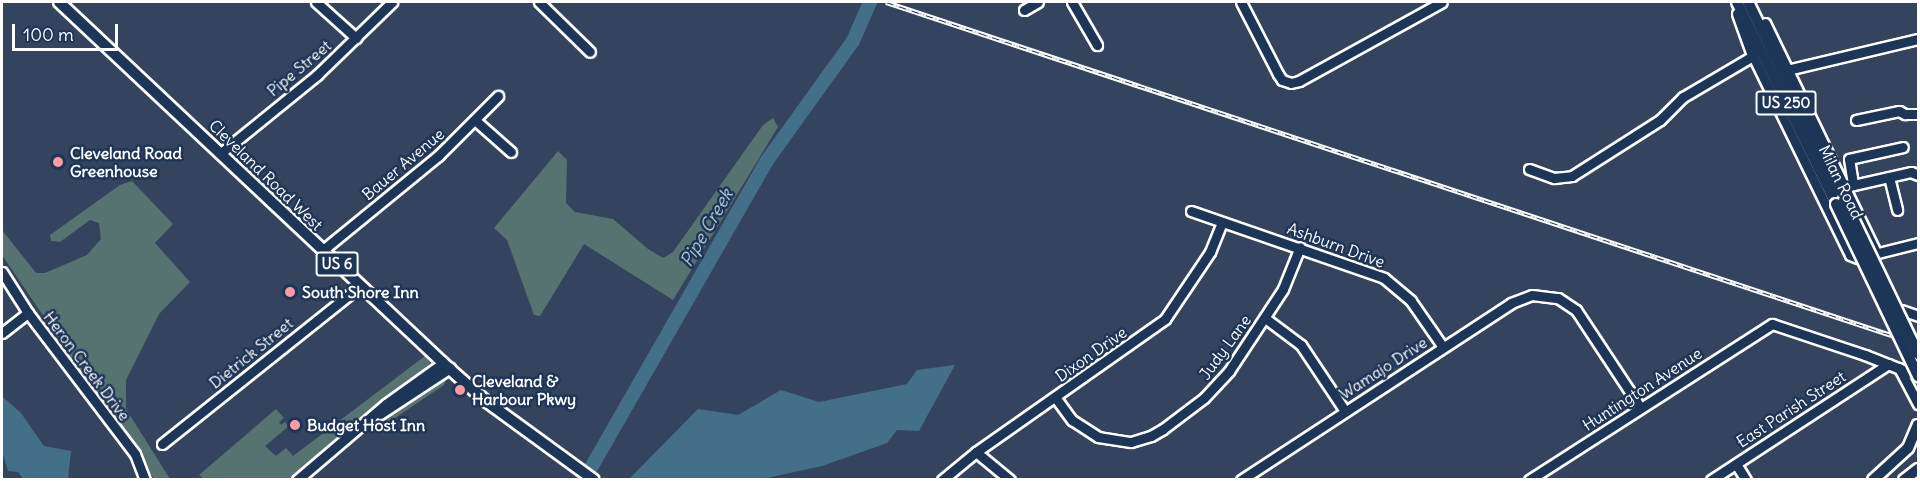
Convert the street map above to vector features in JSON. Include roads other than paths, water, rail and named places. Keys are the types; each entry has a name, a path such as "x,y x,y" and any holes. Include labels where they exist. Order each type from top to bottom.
{"main road":[{"name":"Cleveland Road West","path":"58,2 446,366 488,402 594,480"},
{"path":"1737,2 1741,26 1754,56"},
{"name":"Milan Road","path":"1737,2 1918,354"},
{"name":"Milan Road","path":"1748,2 1918,376"},
{"path":"1754,2 1765,23"},
{"path":"1873,480 1899,458 1914,440 1918,425"},
{"path":"1904,480 1918,469"}],"street":[{"path":"316,2 356,38"},
{"name":"Pipe Street","path":"221,153 317,75 392,2"},
{"path":"538,2 590,52"},
{"path":"1024,10 1038,2"},
{"path":"1072,2 1097,45"},
{"path":"1241,2 1278,74 1289,83 1299,81 1442,2"},
{"name":"Milan Road","path":"1754,56 1846,249 1853,257 1876,253 1849,186 1787,70 1765,23"},
{"path":"1787,70 1918,39"},
{"path":"1529,169 1557,178 1572,176 1660,120 1683,97 1754,56"},
{"name":"Bauer Avenue","path":"323,250 438,156 498,96"},
{"path":"1856,120 1899,111 1908,115 1918,114"},
{"path":"475,120 511,152"},
{"path":"1903,147 1849,159 1849,186 1911,172 1918,175"},
{"path":"1889,177 1897,210"},
{"name":"Ashburn Drive","path":"1191,211 1364,269 1390,281 1411,301 1443,347"},
{"name":"Dixon Drive","path":"942,480 976,452 1168,317 1210,252 1222,222"},
{"path":"1876,253 1918,243"},
{"name":"Judy Lane","path":"1055,397 1072,420 1092,435 1124,442 1144,439 1186,413 1218,385 1283,289 1300,247"},
{"name":"Heron Creek Drive","path":"2,272 28,313 135,454 145,480"},
{"name":"Dietrick Street","path":"162,444 360,286"},
{"name":"Wamajo Drive","path":"1241,480 1520,299 1546,295 1566,302 1578,312 1641,407"},
{"path":"1901,310 1918,315"},
{"path":"2,333 28,313"},
{"path":"1265,318 1301,345 1345,411"},
{"name":"Huntington Avenue","path":"1529,480 1772,324 1888,364"},
{"path":"1888,364 1918,376"},
{"name":"East Parish Street","path":"1711,480 1888,364"},
{"path":"297,480 386,404 446,366"},
{"path":"1899,368 1918,404"},
{"path":"976,452 1010,480"},
{"path":"1736,464 1746,480"}],"water":[{"path":"955,365 919,431 897,430 887,443 822,466 762,479 629,479 698,409 738,415 781,390 819,402 907,384 917,370"},
{"path":"3,397 21,413 44,446 71,451 68,479 23,479 18,472 8,471 2,451"}],"waterway":[{"name":"Pipe Creek","path":"584,480 766,162 853,41 870,2"}],"railway":[{"path":"886,2 1918,344"}],"place":[{"name":"Cleveland Road Greenhouse","path":"58,162"},
{"name":"South Shore Inn","path":"290,292"},
{"name":"Cleveland & Harbour Pkwy","path":"460,390"},
{"name":"Budget Host Inn","path":"295,425"}]}
